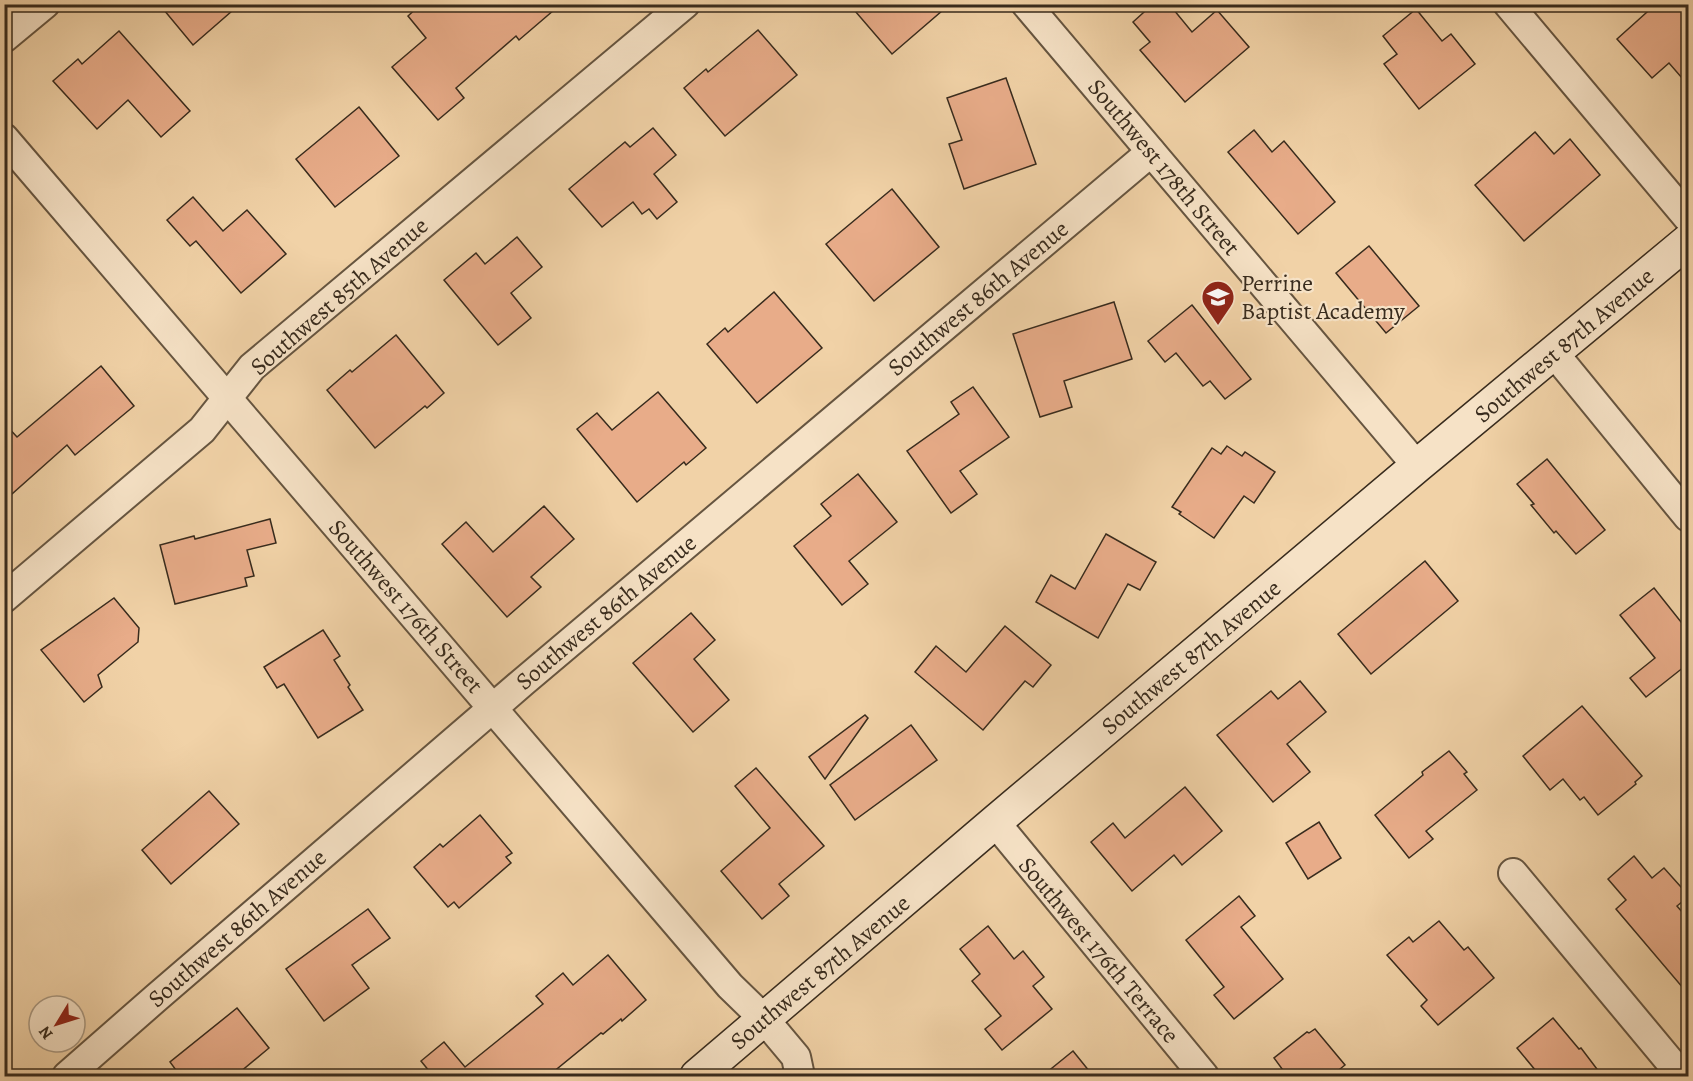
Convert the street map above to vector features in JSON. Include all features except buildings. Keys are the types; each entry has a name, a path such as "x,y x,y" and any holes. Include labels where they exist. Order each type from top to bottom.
{"street":[{"path":"4,38 45,4"},
{"name":"Southwest 85th Avenue","path":"4,598 202,430 252,367 685,4"},
{"name":"Southwest 178th Street","path":"1026,4 1418,466"},
{"path":"1508,4 1689,218"},
{"name":"Southwest 176th Street","path":"4,138 227,400 494,707 730,986 765,1020 796,1057 800,1077"},
{"name":"Southwest 86th Avenue","path":"67,1077 494,707 1151,152"},
{"name":"Southwest 87th Avenue","path":"697,1077 995,822 1689,241"},
{"path":"1554,353 1689,517"},
{"name":"Southwest 176th Terrace","path":"995,822 1204,1077"},
{"path":"1513,873 1682,1077"}],"place":[{"name":"Perrine Baptist Academy","path":"1218,326"}]}
